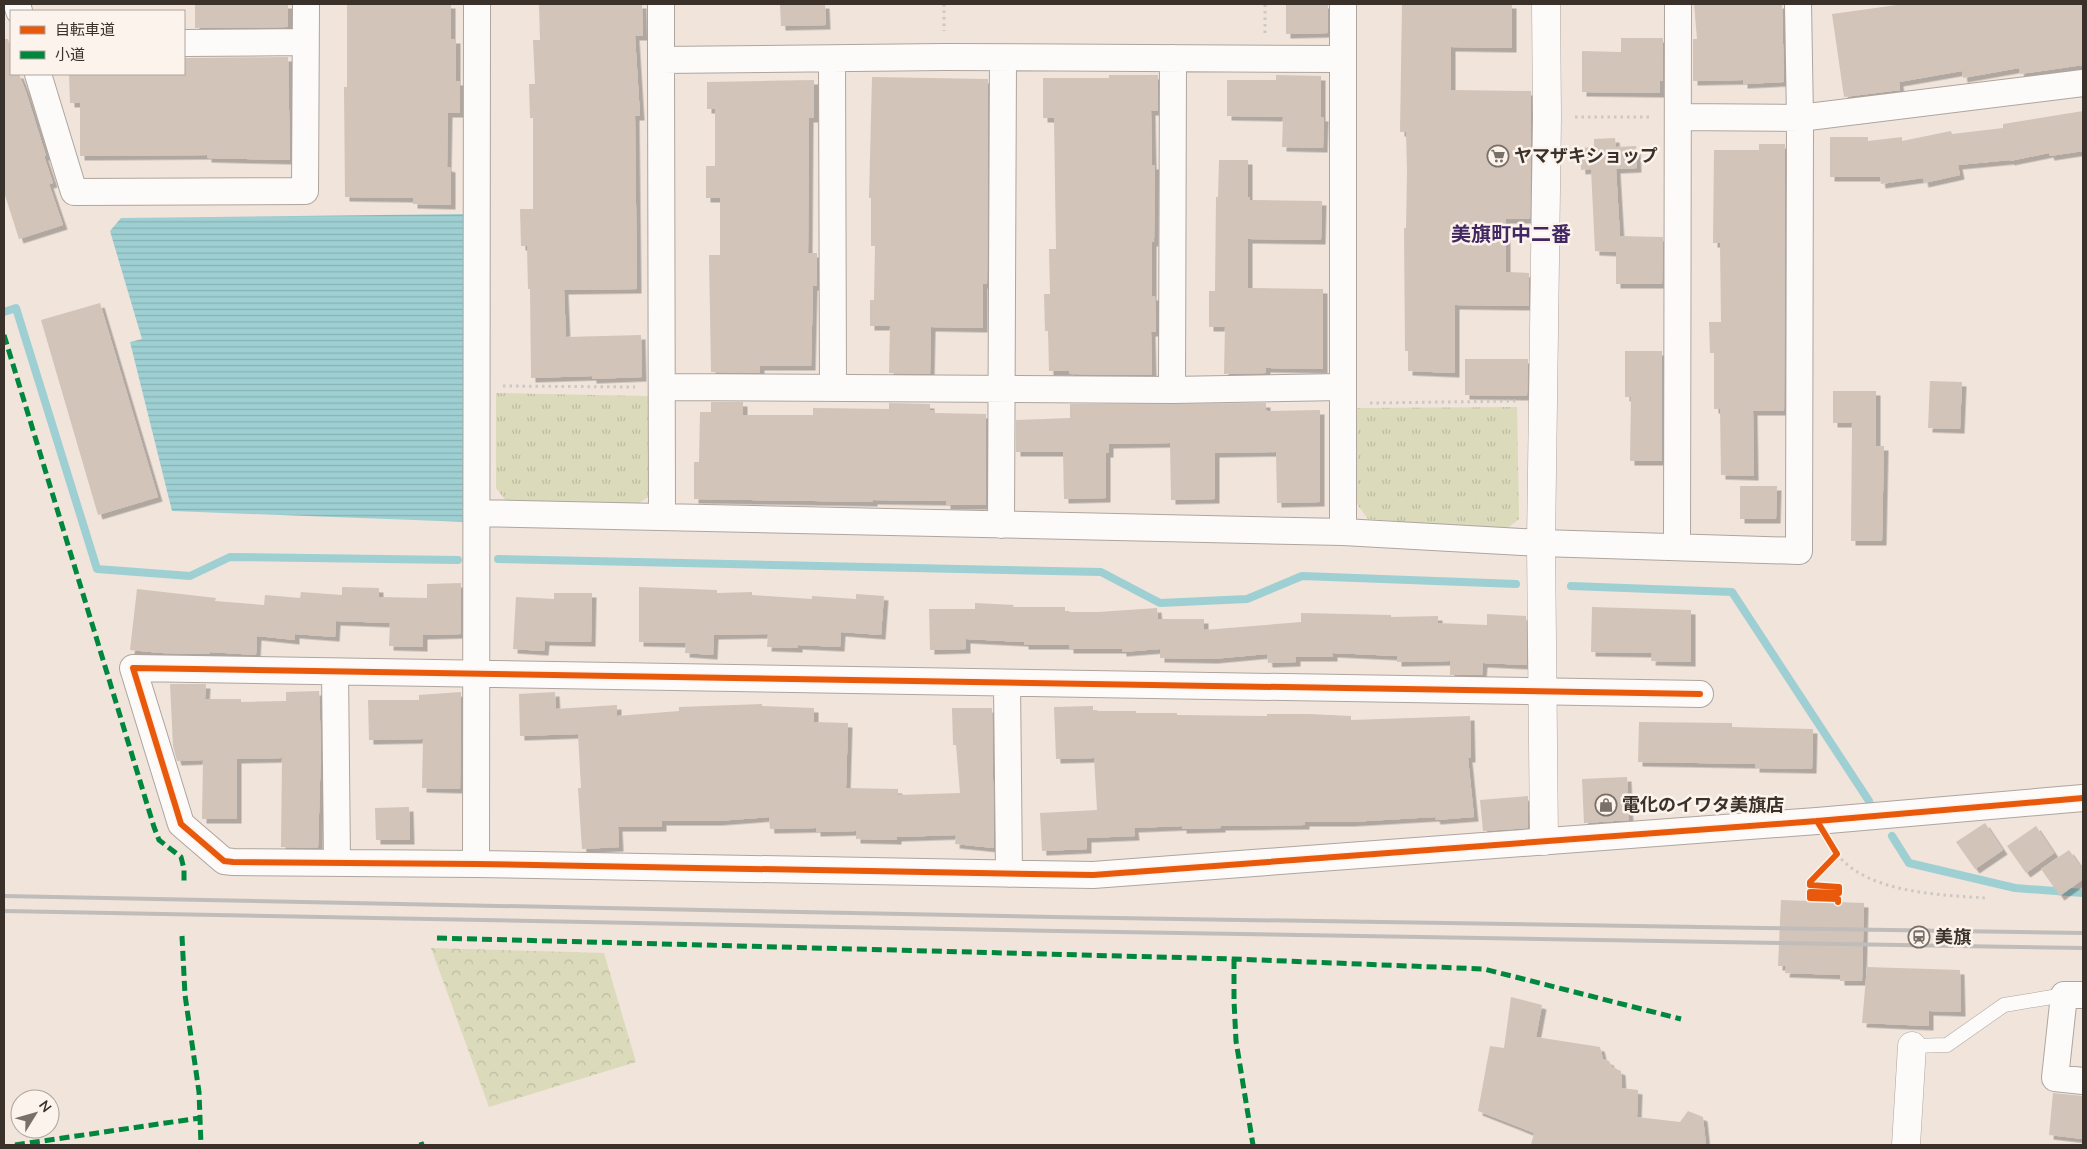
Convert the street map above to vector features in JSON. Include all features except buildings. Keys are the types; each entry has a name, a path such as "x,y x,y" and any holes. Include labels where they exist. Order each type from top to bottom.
{"street":[{"path":"38,75 74,192 305,191 306,4"},
{"path":"476,864 478,514 477,4"},
{"path":"661,4 662,517"},
{"path":"1342,4 1343,532"},
{"path":"1544,841 1541,543 1547,117 1546,4"},
{"path":"1677,547 1678,4"},
{"path":"478,514 1343,532 1541,543 1799,552 1800,118 1798,4"},
{"path":"185,43 305,42"},
{"path":"1001,526 1003,58"},
{"path":"1172,390 1173,58"},
{"path":"832,59 833,388"},
{"path":"660,60 1342,59"},
{"path":"1679,117 1800,118 2083,84"},
{"path":"663,387 1172,390 1342,395"},
{"path":"1700,694 133,668 181,824 224,861 232,862 476,864 1093,875 2083,798"},
{"path":"335,672 337,862"},
{"path":"1008,684 1009,874"},
{"path":"2074,995 2055,1078 2083,1081"},
{"path":"1906,1145 1912,1046"}],"lane":[{"path":"1912,1046 1947,1045 2004,1006 2074,995"}],"path":[{"path":"1547,117 1679,117"},
{"path":"502,386 663,387"},
{"path":"1342,395 1522,401"},
{"path":"1830,861 1837,854 1851,869 1868,878 1926,894 1986,898"}],"green space":[{"path":"496,393 649,396 650,496 639,503 506,501 496,488"},
{"path":"1517,407 1519,519 1505,530 1368,519 1357,504 1356,408"},
{"path":"431,948 604,953 636,1062 489,1107"}],"water":[{"path":"467,214 467,522 172,511 130,342 142,339 110,231 121,218"}],"waterway":[{"path":"4,312 16,308 97,569 190,576 230,557 458,560"},
{"path":"498,559 1101,572 1160,603 1247,599 1302,576 1516,584"},
{"path":"1571,586 1732,592 1869,801"},
{"path":"1892,836 1909,863 2015,888 2083,893"}],"railway":[{"path":"4,896 1053,917 2083,933"},
{"path":"4,911 2083,948"}],"marked path":[{"path":"4,335 154,827 159,840 181,857 184,869 184,882"},
{"path":"182,936 185,995 199,1092 201,1145"},
{"path":"437,938 1234,959 1484,969 1681,1019"},
{"path":"1234,959 1236,1041 1253,1145"},
{"path":"15,1145 200,1118"}],"cycle path":[{"path":"1700,694 133,668 181,824 224,861 233,862 476,864 1093,875 1817,821 2083,798"},
{"path":"1817,821 1837,854 1810,882 1810,885 1839,887 1839,893 1810,892 1810,898 1838,899 1838,902"}],"place":[{"name":"ヤマザキショップ","path":"1498,156"},
{"name":"電化のイワタ美旗店","path":"1606,805"},
{"name":"美旗","path":"1919,937"}],"district":[{"name":"美旗町中二番","path":"1511,234"}]}
